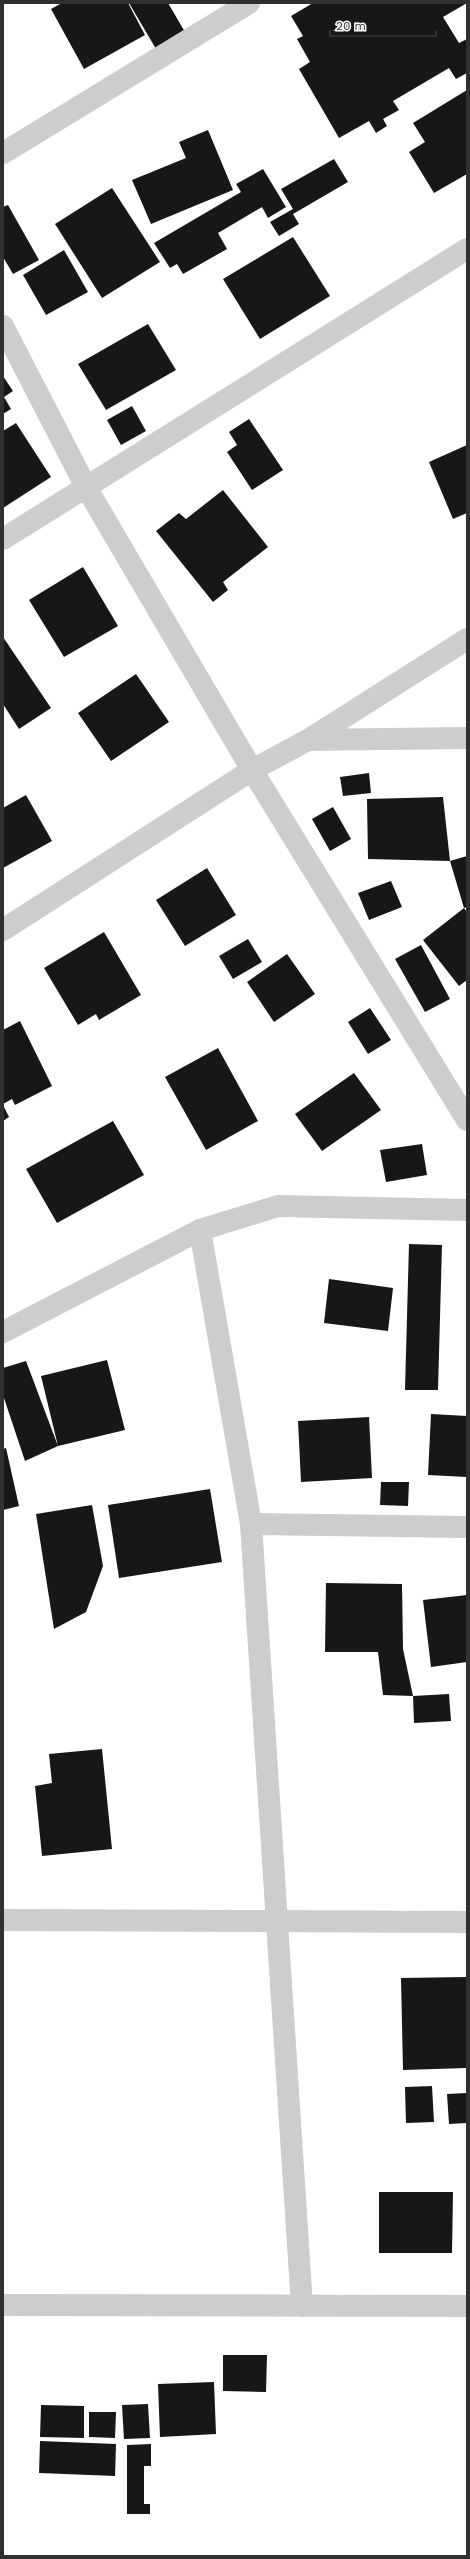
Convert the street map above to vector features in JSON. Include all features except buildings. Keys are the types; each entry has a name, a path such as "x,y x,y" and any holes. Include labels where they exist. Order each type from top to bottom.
{"street":[{"path":"3,153 249,3"},
{"path":"3,539 467,249"},
{"path":"3,326 86,488 252,770 467,1120"},
{"path":"3,930 252,770 308,740 467,639"},
{"path":"308,740 467,738"},
{"path":"3,1332 200,1230 278,1206 467,1210"},
{"path":"200,1230 251,1524 302,2306"},
{"path":"251,1524 467,1527"},
{"path":"3,1920 467,1922"},
{"path":"3,2305 467,2306"}]}
